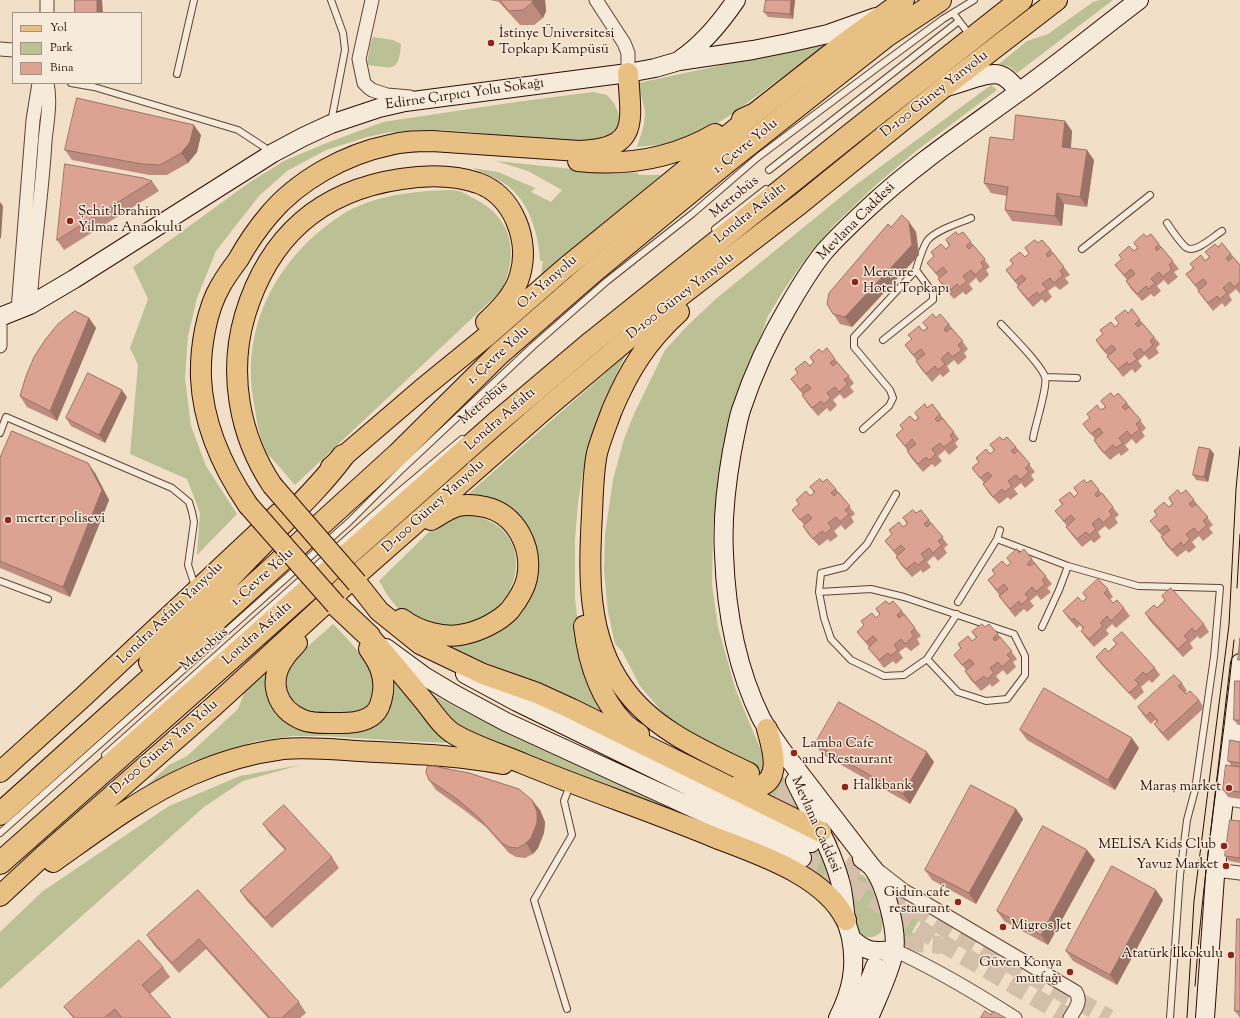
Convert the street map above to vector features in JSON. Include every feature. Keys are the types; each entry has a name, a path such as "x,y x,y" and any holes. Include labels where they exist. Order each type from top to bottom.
{"highway":[{"name":"Londra Asfaltı","path":"0,863 495,424 592,342 1021,0"},
{"name":"1. Çevre Yolu","path":"82,740 398,454 499,354 594,271 729,160 886,36 946,6"},
{"path":"0,814 82,740 107,706 328,476 343,456"},
{"path":"327,608 369,636"}],"main road":[{"path":"679,61 698,46 725,16 736,0"},
{"path":"486,145 525,154 592,163 627,162 671,154 696,144 731,124 755,113 883,12 904,0"},
{"name":"D-100 Güney Yanyolu","path":"327,608 400,538 622,343 666,307 800,204 943,88 1057,0"},
{"name":"Mevlana Caddesi","path":"869,1018 890,967 894,950 892,920 884,890 871,866 781,749 768,729 752,698 740,661 732,628 725,576 722,535 727,479 740,412 772,334 810,270 825,250 848,226 889,188 944,145 1019,92 1139,0"},
{"name":"Edirne Çırpıcı Yolu Sokağı","path":"0,317 24,308 74,279 273,153 331,124 379,108 426,99 628,73 656,68 679,61 753,50 828,34 883,12"},
{"path":"725,16 721,30 722,43 735,53"},
{"path":"327,608 285,657 280,665 276,680 277,695 283,706 292,715 304,720 314,722 350,723 365,720 375,713 381,705 384,686 383,673 376,658 327,608 248,505 230,475 212,434 201,379 201,359 208,320 220,286 250,239 269,214 309,179 340,162 366,151 390,144 411,141 432,141 579,151 595,151 611,147 626,133 630,122 628,73"},
{"path":"943,88 985,74 994,74 1003,76 1013,84 1019,92"},
{"name":"O-1 Yanyolu","path":"343,456 422,388 487,336 626,217 755,113"},
{"path":"422,388 438,369 503,304 517,284 523,260 524,250 521,232 516,219 507,205 495,193 480,184 459,178 410,178 381,182 351,191 319,207 279,246 261,273 254,288 243,321 238,347 238,396 242,419 262,470 272,485 357,583 379,611 442,660 468,676 517,702 709,796 812,844"},
{"path":"694,770 624,724 613,709 595,676 585,638 582,611 580,584 583,520 597,453 620,393 638,358 656,334 678,313 723,276 800,204"},
{"name":"Londra Asfaltı Yanyolu","path":"0,772 83,697 254,535 343,456"},
{"path":"593,475 590,552 593,602 599,638 611,670 638,706 677,737 748,773"},
{"path":"357,583 377,596 407,622 424,631 448,636 476,632 491,624 509,611 521,593 527,578 526,548 523,537 506,517 493,509 476,505 459,506 448,510 400,538"},
{"name":"D-100 Güney Yan Yolu","path":"6,891 49,851 327,608"},
{"path":"369,636 452,734 470,743 695,829 783,866 805,878 830,896 842,911 849,929 860,947 870,951 894,950"},
{"path":"369,636 424,676 506,722 812,844 847,848 871,866"},
{"path":"420,644 483,674 536,693 572,709 731,787 812,844"},
{"path":"1206,1018 1216,870 1232,799 1240,663"},
{"path":"731,787 758,787 770,779 774,764 772,744 768,729"},
{"path":"6,891 26,882 87,839 164,789 190,775 235,759 260,753 284,749 395,752 493,762 542,771"},
{"name":"Mevlana Caddesi","path":"781,749 795,780 812,844 829,850 840,882 846,909 853,971 847,999 838,1018"},
{"path":"840,882 843,875 852,866 871,866"},
{"path":"855,1018 875,966"}],"street":[{"path":"47,0 47,12"},
{"path":"372,0 358,60 364,83 372,90 387,95 426,99"},
{"path":"596,0 624,43 628,53 628,73"},
{"path":"0,49 12,50"},
{"path":"24,308 33,120 39,84"},
{"path":"24,308 32,277 44,157 48,102 47,84"},
{"path":"0,326 0,346"},
{"path":"871,866 903,890 1076,992 1080,997 1079,1003 1070,1018"},
{"path":"1216,870 1240,873"},
{"path":"894,950 924,964 981,996 1015,1018"}],"lane":[{"path":"177,74 194,0"},
{"path":"331,0 343,33 345,50 331,124"},
{"path":"0,833 349,522 408,463 532,346 607,281 692,214 758,157 876,68 946,6 974,0"},
{"path":"946,6 966,30"},
{"path":"769,170 959,21"},
{"path":"960,35 972,25"},
{"path":"77,84 94,87 238,130 273,153"},
{"name":"Metrobüs","path":"712,231 774,182"},
{"path":"1082,249 1150,195"},
{"path":"863,429 889,406 893,398 890,390 854,347 854,337 916,270 928,240 946,228 972,218"},
{"path":"1167,224 1186,248 1192,249 1201,246 1222,231"},
{"path":"883,340 933,300 933,293 916,270"},
{"path":"1001,324 1037,364 1045,377 1044,391 1033,438"},
{"path":"1045,377 1077,378"},
{"path":"0,433 6,417 172,488 189,502 192,512 194,522 188,565 197,589"},
{"name":"Metrobüs","path":"102,758 399,492 468,434"},
{"path":"896,494 867,544 845,567 821,573 820,592 824,618 831,639 851,660 884,676 904,675 926,659 956,614"},
{"path":"958,602 997,539 1000,530"},
{"path":"997,539 1068,566 1138,586 1220,588 1214,657 1195,790 1187,820 1180,875 1170,1018"},
{"path":"1042,627 1068,566"},
{"path":"0,581 48,599"},
{"path":"820,592 871,589 904,597 1014,634 1025,656 1025,675 1007,698 986,701 958,692 926,659"},
{"path":"567,1009 534,900 572,835 564,801 571,782"}],"green space":[{"path":"1100,0 1113,0 1017,73 1010,67 999,64 1027,41 1048,34 1093,2"},
{"path":"373,37 393,40 401,44 400,54 396,65 388,67 367,65 370,45"},
{"path":"821,44 822,48 732,114 713,126 684,139 666,144 637,147 644,125 645,111 638,83"},
{"path":"991,85 997,90 916,151 877,184 834,225 809,254 785,288 768,316 732,415 718,478 713,527 712,585 718,627 735,688 765,760 761,773 755,779 663,713 640,686 622,651 615,644 608,612 604,571 605,534 613,480 624,439 634,414 665,350 689,324 717,298 853,187"},
{"path":"593,92 607,95 614,103 620,121 616,129 608,136 582,145 443,130 415,130 386,133 367,137 326,150 287,171 259,196 216,251 197,298 188,336 185,378 191,426 206,466 237,514 197,555 200,513 187,479 130,454 138,365 130,348 148,299 133,267 250,182 284,161 324,144 383,122"},
{"path":"496,161 602,172 661,175 541,275 543,261 540,261 538,241 532,220 522,201 504,183 472,168 498,172 535,188 531,192 551,202 562,190 528,171"},
{"path":"451,190 465,193 488,207 498,217 505,227 511,251 507,278 501,291 295,485 267,453 259,433 253,397 251,368 254,341 261,315 272,290 286,267 304,246 325,227 348,211 377,199 427,191"},
{"path":"626,355 615,377 597,421 590,444 584,466 578,503 575,540 575,599 581,648 613,720 447,646 480,637 513,618 529,599 537,572 537,550 531,533 518,513 503,503 485,496 467,495"},
{"path":"463,514 493,523 506,533 512,544 516,567 510,590 496,609 476,622 470,624 452,627 440,626 406,615 393,603 379,581 435,526"},
{"path":"333,624 366,662 375,679 376,688 370,707 357,713 317,713 300,707 291,698 287,688 287,678 290,667 296,657"},
{"path":"266,671 266,683 287,718 381,718 389,708 392,700 395,680 448,740 448,743 325,736 292,736 257,741 193,761 146,786 169,765 187,756 238,709 245,691"},
{"path":"424,690 531,744 603,777 713,824 711,828 461,731"},
{"path":"300,765 243,781 204,807 0,989 0,932 43,891 169,806 240,776"},
{"path":"783,776 797,800 802,813 761,795 776,785"},
{"path":"816,837 833,884 831,885 830,882 828,883 801,866"},
{"path":"859,874 870,882 875,890 881,908 881,932 873,937 863,935 858,929 850,881 852,877"},
{"path":"898,899 922,915 912,932 920,938 913,950 905,946"}],"building":[{"path":"75,0 97,0 97,12 75,12"},
{"path":"500,0 533,0 532,3 523,10 509,11"},
{"path":"766,0 791,0 790,14 764,12"},
{"path":"77,98 194,125 190,142 181,153 160,165 142,164 65,150"},
{"path":"1016,115 1065,121 1062,147 1087,150 1080,197 1057,193 1055,216 1005,210 1008,187 984,183 990,137 1013,140"},
{"path":"65,164 143,178 152,181 57,240"},
{"path":"902,215 909,222 912,245 845,317 833,314 827,304 829,293 888,224 891,227"},
{"path":"956,232 958,235 963,232 971,242 966,246 969,249 973,245 985,259 981,263 984,267 975,275 971,270 963,276 967,281 960,287 957,284 949,291 938,279 947,272 943,267 936,273 927,263 934,256 931,252 941,244 946,249 950,245 946,240"},
{"path":"1144,234 1146,237 1151,234 1159,244 1155,248 1157,251 1161,247 1173,261 1169,265 1172,269 1163,277 1159,272 1151,279 1155,283 1148,289 1146,286 1137,294 1126,281 1135,274 1131,269 1124,275 1115,265 1122,259 1119,255 1129,246 1134,251 1138,248 1134,243"},
{"path":"1035,240 1038,243 1042,240 1051,250 1046,254 1048,257 1053,253 1064,267 1060,271 1063,275 1054,283 1050,278 1042,284 1047,289 1039,295 1037,292 1028,299 1017,287 1026,279 1022,275 1015,281 1006,270 1013,264 1010,260 1020,252 1025,257 1029,253 1025,248"},
{"path":"1222,243 1231,254 1226,258 1228,261 1233,257 1240,265 1240,282 1234,287 1230,282 1223,288 1227,293 1220,299 1217,296 1208,303 1198,291 1207,283 1203,279 1195,285 1186,274 1194,268 1190,264 1201,255 1205,261 1210,257 1205,252 1215,244 1218,247"},
{"path":"1132,309 1140,320 1135,324 1138,327 1142,323 1154,337 1150,341 1153,345 1144,353 1140,348 1133,354 1137,359 1129,365 1127,362 1118,369 1107,357 1116,349 1112,345 1105,351 1096,340 1103,334 1100,330 1111,322 1115,327 1119,323 1115,318 1125,310 1128,313"},
{"path":"75,311 89,318 50,411 20,396 34,357 45,340 58,324"},
{"path":"933,314 936,318 940,314 949,324 944,329 946,332 951,328 963,341 958,345 962,350 952,357 948,352 941,359 945,364 938,370 935,366 926,374 916,361 925,354 921,349 913,355 905,345 912,339 908,335 919,326 923,331 928,328 923,323"},
{"path":"827,348 835,359 830,363 833,366 837,362 849,376 844,380 848,384 839,392 835,387 827,393 831,398 824,404 821,401 812,408 802,395 811,388 807,384 800,390 791,379 798,373 795,369 805,361 810,366 814,362 810,357 819,349 822,352"},
{"path":"88,373 122,390 99,435 66,418"},
{"path":"1111,393 1114,397 1118,393 1127,403 1122,407 1125,410 1129,407 1141,420 1136,424 1140,429 1131,436 1127,431 1119,438 1123,443 1116,448 1113,445 1104,453 1094,440 1103,433 1099,428 1091,434 1083,424 1090,418 1087,414 1097,405 1101,410 1106,407 1101,401"},
{"path":"925,404 927,408 932,404 940,414 935,419 938,422 942,418 954,432 950,435 953,440 944,447 940,443 932,449 936,454 929,460 926,457 918,464 907,451 916,444 912,439 905,446 896,435 903,429 900,425 910,416 915,421 919,418 915,413"},
{"path":"12,431 88,463 102,490 63,587 0,561 0,458"},
{"path":"1000,437 1003,440 1007,437 1016,447 1011,451 1014,454 1018,450 1030,464 1025,468 1029,472 1020,480 1016,475 1008,481 1012,486 1005,492 1002,489 993,497 983,484 992,476 988,472 980,478 972,468 979,462 976,458 986,449 990,454 995,450 990,445"},
{"path":"1199,447 1210,449 1204,477 1193,475"},
{"path":"820,479 823,482 827,479 836,489 831,493 834,496 838,492 850,506 845,510 849,514 840,522 836,517 828,523 832,528 825,534 822,531 813,539 803,526 812,518 808,514 800,520 792,510 799,504 796,500 806,491 810,496 815,492 810,487"},
{"path":"1084,480 1087,483 1091,480 1099,490 1095,494 1097,497 1102,493 1113,507 1109,511 1112,515 1103,523 1099,518 1092,524 1096,529 1089,535 1086,532 1077,539 1066,527 1075,519 1071,515 1064,521 1055,511 1063,504 1059,500 1070,492 1074,497 1078,493 1074,488"},
{"path":"1178,490 1181,494 1186,490 1194,500 1189,504 1192,507 1196,504 1208,517 1203,521 1207,525 1198,533 1194,528 1186,534 1190,539 1183,546 1181,542 1172,550 1161,537 1170,530 1166,525 1159,531 1150,521 1157,515 1154,511 1164,502 1169,507 1173,504 1169,498"},
{"path":"913,510 916,513 921,510 929,520 924,524 927,527 931,523 943,537 938,541 942,545 933,553 929,548 921,554 925,559 918,565 915,562 906,569 896,557 905,549 901,545 894,551 885,541 892,534 889,530 899,522 903,527 908,523 903,518"},
{"path":"1017,549 1019,553 1024,549 1032,559 1027,564 1030,566 1034,563 1046,576 1042,580 1045,584 1036,592 1032,587 1025,594 1029,598 1021,605 1019,601 1010,609 999,596 1008,589 1004,584 997,590 988,580 995,574 992,570 1002,561 1007,566 1011,563 1007,558"},
{"path":"1098,579 1108,589 1104,593 1113,603 1117,600 1124,608 1111,621 1107,616 1100,623 1103,626 1089,639 1081,631 1084,628 1074,618 1072,620 1063,611 1078,597 1082,602 1087,598 1083,593"},
{"path":"1171,588 1204,624 1195,632 1192,628 1184,636 1188,640 1178,649 1145,613 1154,605 1157,608 1165,600 1162,596"},
{"path":"886,601 889,604 893,601 902,611 897,615 899,618 904,614 915,628 911,632 914,636 905,644 901,639 894,645 898,650 890,656 888,653 879,660 868,648 877,640 873,636 866,642 857,632 864,625 861,621 872,613 876,618 880,614 876,609"},
{"path":"982,624 985,627 989,624 998,634 993,638 995,641 1000,637 1012,651 1007,655 1011,659 1002,667 998,662 990,668 994,673 987,679 984,676 975,683 965,671 974,664 970,659 962,665 954,655 961,648 958,644 968,636 972,641 977,637 972,632"},
{"path":"1122,632 1155,668 1146,675 1143,672 1135,680 1139,684 1129,693 1096,657 1105,648 1108,652 1117,644 1113,640"},
{"path":"1240,638 1240,660 1238,660"},
{"path":"1174,675 1182,683 1178,686 1186,694 1190,691 1199,700 1163,733 1154,724 1158,721 1150,712 1146,716 1138,707"},
{"path":"1235,681 1240,681 1240,720 1234,720"},
{"path":"1044,688 1132,738 1108,780 1020,730"},
{"path":"839,702 927,752 903,794 815,744"},
{"path":"1230,740 1240,742 1240,763 1228,761"},
{"path":"1226,765 1240,767 1240,792 1223,790"},
{"path":"428,766 469,773 519,789 532,800 537,812 537,823 531,838 518,848 509,847 502,843 478,817 457,799 429,780 426,772"},
{"path":"971,785 1016,809 969,893 925,870"},
{"path":"284,805 332,857 265,918 240,891 286,849 263,824"},
{"path":"1230,820 1240,821 1240,858 1225,856"},
{"path":"1043,826 1087,850 1041,935 997,911"},
{"path":"1112,866 1156,890 1110,975 1066,951"},
{"path":"198,890 299,1002 282,1018 270,1018 199,939 172,963 147,935"},
{"path":"1237,919 1240,919 1240,1011 1235,1011"},
{"path":"139,940 163,967 142,985 171,1018 122,1018 115,1009 104,1018 75,1018 64,1007"},
{"path":"985,1011 991,1015 993,1011 1006,1018 981,1018"}],"tunnel":[{"path":"752,775 789,796 851,842"},
{"path":"822,849 953,933 1109,1018"},
{"path":"802,858 832,874 945,945 1070,1018"},
{"path":"882,956 896,947 903,945 917,943 941,945"}],"tram line":[{"path":"1187,1018 1194,901 1229,625 1236,489 1240,447"},
{"path":"1237,588 1240,534"},
{"path":"1195,986 1198,943 1234,640"}],"place":[{"name":"İstinye Üniversitesi Topkapı Kampüsü","path":"491,43"},
{"name":"Şehit İbrahim Yılmaz Anaokulu","path":"70,221"},
{"name":"Mercure Hotel Topkapı","path":"855,282"},
{"name":"merter polisevi","path":"8,520"},
{"name":"Lamba Cafe and Restaurant","path":"794,753"},
{"name":"Halkbank","path":"845,787"},
{"name":"Maraş market","path":"1229,788"},
{"name":"MELİSA Kids Club","path":"1224,846"},
{"name":"Yavuz Market","path":"1226,866"},
{"name":"Gidun cafe restaurant","path":"958,902"},
{"name":"Migros Jet","path":"1003,927"},
{"name":"Atatürk İlkokulu","path":"1231,955"},
{"name":"Güven Konya mutfağı","path":"1070,972"}]}
